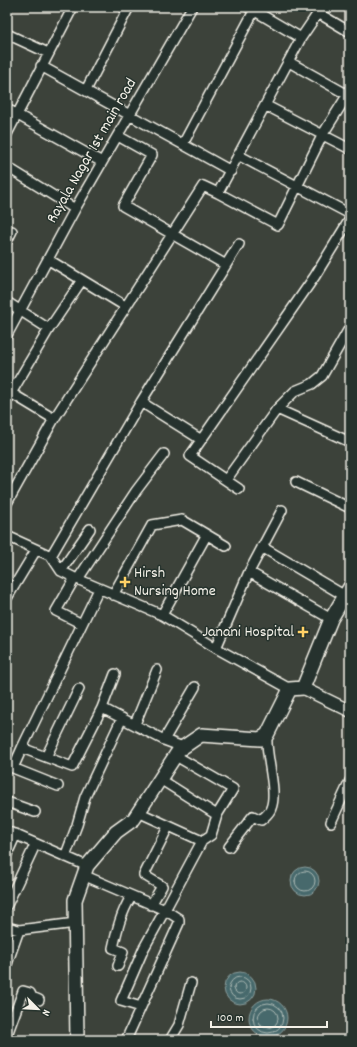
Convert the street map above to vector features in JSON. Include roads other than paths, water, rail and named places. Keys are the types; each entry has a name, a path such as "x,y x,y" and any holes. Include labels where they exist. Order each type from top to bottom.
{"main road":[{"path":"77,1040 75,900 85,870 116,832 134,819 179,752 201,735 260,739 267,735 290,689 304,688 331,619 347,591"}],"street":[{"path":"7,134 72,7"},
{"path":"86,90 129,7"},
{"name":"Rayala Nagar 1st main road","path":"7,335 49,260 75,209 192,7"},
{"path":"183,144 251,9 301,38"},
{"path":"218,194 301,38 320,10 350,32"},
{"path":"7,34 48,53"},
{"path":"7,503 54,419 125,306 174,234 203,186 278,225 323,134 349,93 289,62"},
{"path":"41,66 231,172"},
{"path":"265,105 350,149"},
{"path":"7,109 102,162"},
{"path":"118,136 152,155 123,206 226,265"},
{"path":"238,155 350,214"},
{"path":"7,167 75,209"},
{"path":"239,488 190,456 200,439 315,276 350,220"},
{"path":"7,241 12,231"},
{"path":"51,556 141,402 239,244"},
{"path":"49,260 125,306"},
{"path":"54,419 9,397 49,329 82,280"},
{"path":"7,302 49,329"},
{"path":"226,480 277,409 295,391 312,384 322,376 350,327"},
{"path":"141,402 200,439"},
{"path":"277,409 350,442"},
{"path":"82,624 56,611 76,578 136,490 164,454"},
{"path":"296,482 350,508"},
{"path":"216,648 249,572 282,510"},
{"path":"113,595 152,525 182,520 206,536 226,546"},
{"path":"61,571 90,529"},
{"path":"7,536 51,556 61,571 99,589 162,615 216,648 290,689"},
{"path":"162,615 206,536"},
{"path":"262,546 347,591"},
{"path":"7,598 36,550"},
{"path":"249,572 331,619"},
{"path":"58,786 13,768 99,589"},
{"path":"135,724 157,670"},
{"path":"22,748 66,766 73,766 102,708 115,674"},
{"path":"164,740 195,687"},
{"path":"304,688 350,711"},
{"path":"46,757 79,689"},
{"path":"102,708 164,740 233,789 217,815 211,836 202,841 144,948 121,1001 140,1007"},
{"path":"65,857 77,826 85,797 122,718"},
{"path":"229,847 253,816 261,820 271,810 273,796 266,747 267,735"},
{"path":"160,779 217,815"},
{"path":"331,822 350,781"},
{"path":"7,802 35,812"},
{"path":"138,812 168,827 202,841"},
{"path":"152,905 162,886 144,875 168,827"},
{"path":"7,854 11,833 35,845 65,857 131,897 165,910 179,919 180,923 126,1040"},
{"path":"7,905 35,845"},
{"path":"118,966 123,952 113,948 119,922 125,906 131,897"},
{"path":"7,927 19,930 76,923"},
{"path":"7,964 19,930"},
{"path":"170,1040 179,1025 191,983"},
{"path":"7,1035 23,991 30,993 32,997 40,1000"}],"water":[{"path":"305,867 315,871 319,881 315,891 305,895 295,891 291,881 295,871"},
{"path":"240,972 251,977 256,988 251,999 240,1004 229,999 224,988 229,977"},
{"path":"268,999 278,1002 284,1008 287,1018 284,1028 278,1034 268,1037 258,1034 252,1028 249,1018 252,1008 258,1002"}],"place":[{"name":"Hirsh Nursing Home","path":"125,582"},
{"name":"Janani Hospital","path":"303,632"}]}
